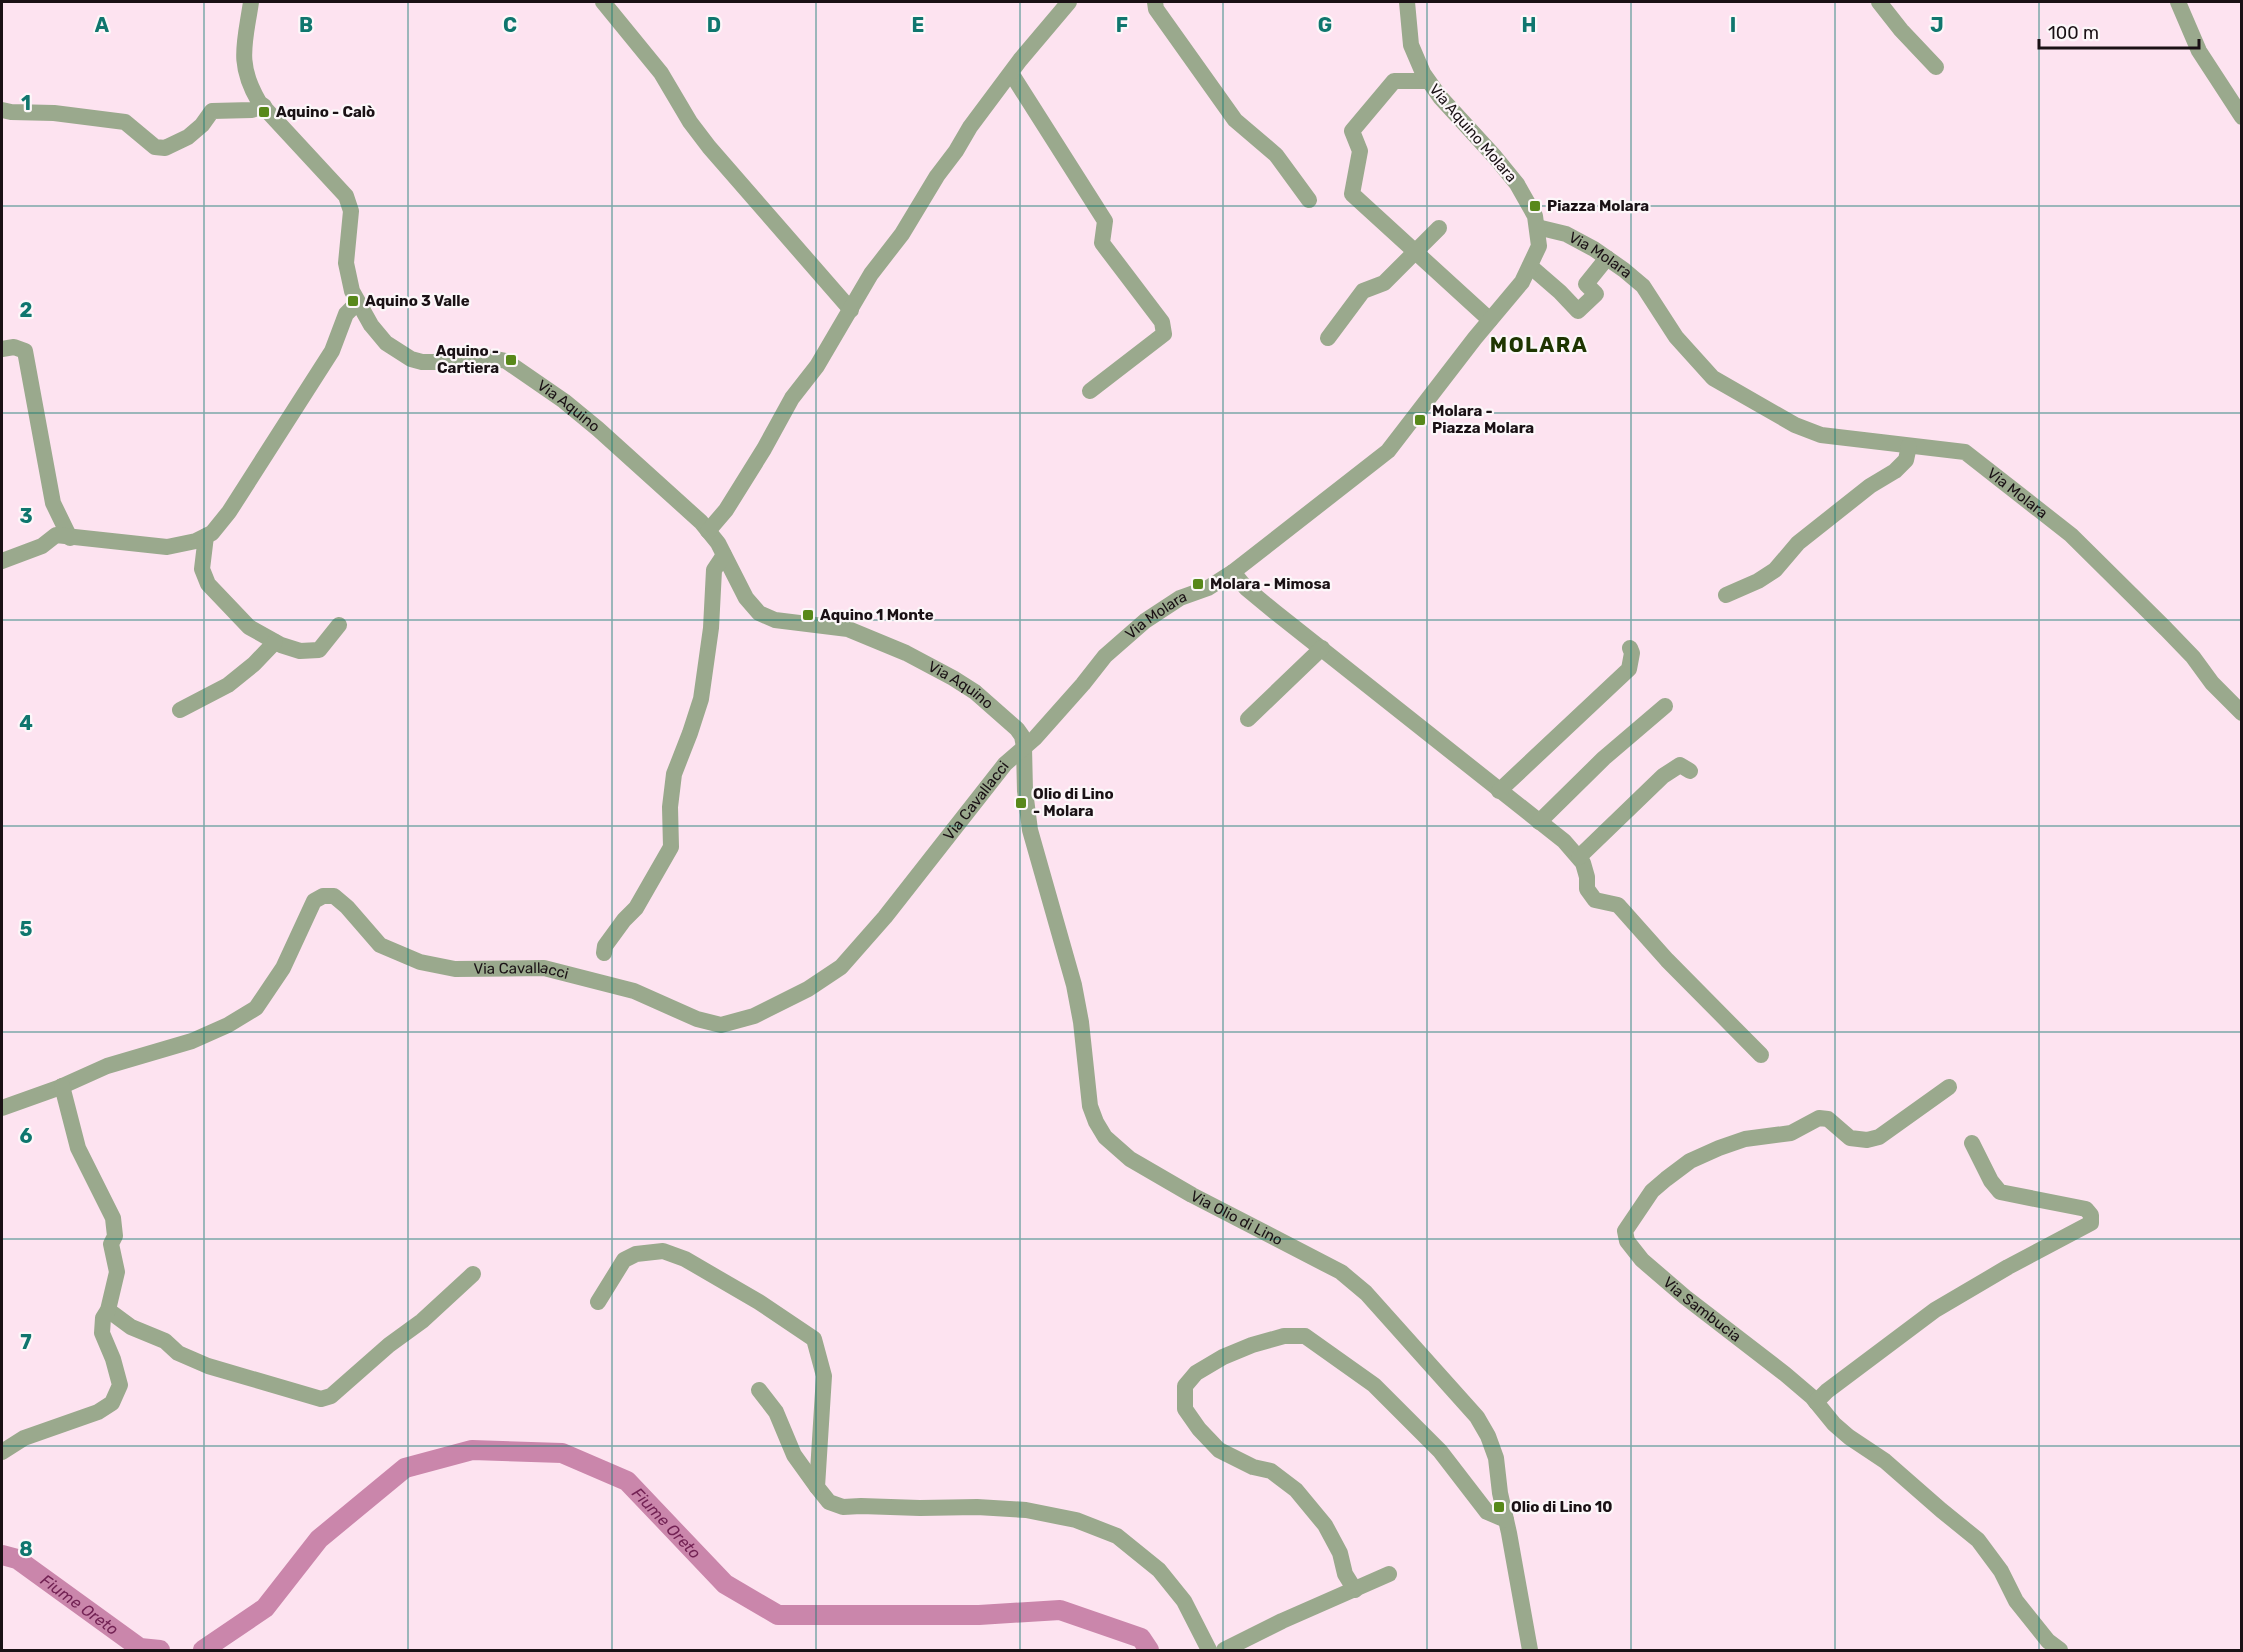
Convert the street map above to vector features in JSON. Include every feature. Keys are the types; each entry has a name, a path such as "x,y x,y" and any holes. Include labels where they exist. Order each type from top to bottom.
{"street":[{"name":"Via Aquino","path":"250,2 243,57 250,88 259,102 334,182 350,204 346,263 352,291 370,325 386,343 411,359 422,362 443,362 477,355 506,361 564,401 598,429 701,522 718,543 746,598 759,613 775,620 848,629 906,653 953,678 982,698 1017,729 1022,736 1024,747"},
{"path":"603,2 661,73 690,122 709,147 850,310"},
{"path":"708,531 726,510 792,398 817,366 871,274 921,204 970,127 1069,2"},
{"path":"1155,2 1156,9 1235,120 1276,156 1309,200"},
{"name":"Via Aquino Molara","path":"1407,2 1411,45 1422,73 1440,98 1517,184 1534,216 1537,227"},
{"path":"1879,2 1901,30 1936,67"},
{"path":"2178,2 2199,51 2241,117"},
{"path":"1011,73 1105,221 1102,243 1162,322 1164,334 1090,391"},
{"path":"1428,81 1394,81 1352,131 1360,151 1352,194 1490,320"},
{"path":"2,110 54,113 125,122 155,147 165,148 188,137 212,111 252,110 264,106"},
{"name":"Via Molara","path":"1024,747 1035,738 1106,656 1145,621 1180,598 1208,588 1233,572 1388,451 1522,282 1539,246 1537,227 1566,234 1607,258 1643,286 1676,337 1713,378 1795,424 1821,435 1965,452 2071,535 2166,629 2241,713"},
{"path":"1328,338 1364,291 1384,283 1439,228"},
{"path":"1530,266 1578,311 1596,294 1586,284 1607,258"},
{"path":"2,561 42,546 56,535 167,547 196,541 212,533 229,512 332,351 346,314 357,303"},
{"path":"2,349 14,346 25,351 53,503 70,538"},
{"path":"1726,595 1758,581 1775,570 1798,543 1870,486 1895,471 1906,460 1910,446"},
{"path":"206,536 202,569 208,584 249,627 274,642 300,651 319,650 339,625"},
{"path":"604,953 605,946 636,908 671,847 670,807 674,774 700,699 711,628 714,570 724,555"},
{"path":"1233,572 1246,588 1564,841 1583,863 1587,877 1587,889 1595,900 1618,905 1667,960 1761,1055"},
{"path":"180,710 228,685 254,664 274,642"},
{"path":"1248,719 1322,648"},
{"path":"1499,791 1629,669 1632,653 1630,648"},
{"path":"1539,822 1604,758 1665,706"},
{"name":"Via Cavallacci","path":"2,1107 62,1086 107,1066 192,1041 228,1025 256,1008 283,968 315,901 323,896 334,896 347,907 380,945 420,962 455,969 544,968 634,992 698,1019 721,1025 754,1016 808,989 841,967 885,917 1005,764 1024,747"},
{"name":"Via Olio di Lino","path":"1024,747 1025,790 1030,830 1074,985 1081,1022 1090,1106 1096,1122 1115,1147 1130,1159 1192,1195 1341,1272 1366,1293 1477,1417 1488,1436 1496,1458 1500,1493 1530,1650"},
{"path":"1579,857 1663,776 1680,765 1690,771"},
{"path":"2,1452 24,1438 98,1412 112,1403 120,1385 113,1359 102,1333 117,1272 111,1244 115,1236 113,1218 78,1148 62,1086"},
{"name":"Via Sambucia","path":"1948,1088 1880,1137 1867,1140 1850,1138 1828,1119 1819,1118 1791,1133 1745,1139 1719,1148 1690,1161 1652,1191 1625,1231 1627,1241 1642,1260 1685,1297 1785,1374 1849,1437 1886,1461 1978,1540 2001,1571 2016,1601 2048,1641 2060,1650"},
{"path":"1816,1402 1827,1391 1935,1310 2091,1222 2091,1215 2086,1209 2000,1192 1991,1181 1972,1143"},
{"path":"598,1302 624,1260 636,1254 663,1251 685,1259 759,1302 814,1339 824,1376 817,1487"},
{"path":"108,1310 131,1327 165,1341 178,1353 219,1369 321,1399 331,1396 389,1345 422,1321 473,1274"},
{"path":"1355,1590 1345,1574 1340,1553 1324,1525 1296,1490 1271,1471 1253,1467 1219,1450 1198,1429 1185,1409 1185,1386 1196,1373 1223,1357 1252,1345 1284,1336 1305,1336 1374,1385 1440,1451 1487,1512 1506,1520"},
{"path":"759,1390 776,1412 794,1455 829,1502 843,1507 977,1507 1026,1510 1076,1520 1117,1536 1159,1570 1184,1601 1209,1650"},
{"path":"1224,1650 1282,1621 1389,1574"}],"waterway":[{"name":"Fiume Oreto","path":"203,1650 265,1608 319,1539 405,1468 472,1450 562,1453 627,1481 725,1584 778,1615 979,1615 1060,1610 1141,1638 1149,1650"},
{"name":"Fiume Oreto","path":"2,1555 17,1559 140,1648 160,1650"}],"place":[{"name":"Aquino - Calò","path":"264,112"},
{"name":"Piazza Molara","path":"1535,206"},
{"name":"Aquino 3 Valle","path":"353,301"},
{"name":"Aquino - Cartiera","path":"511,360"},
{"name":"Molara - Piazza Molara","path":"1420,420"},
{"name":"Molara - Mimosa","path":"1198,584"},
{"name":"Aquino 1 Monte","path":"808,615"},
{"name":"Olio di Lino - Molara","path":"1021,803"},
{"name":"Olio di Lino 10","path":"1499,1507"}],"district":[{"name":"MOLARA","path":"1539,345"}]}
